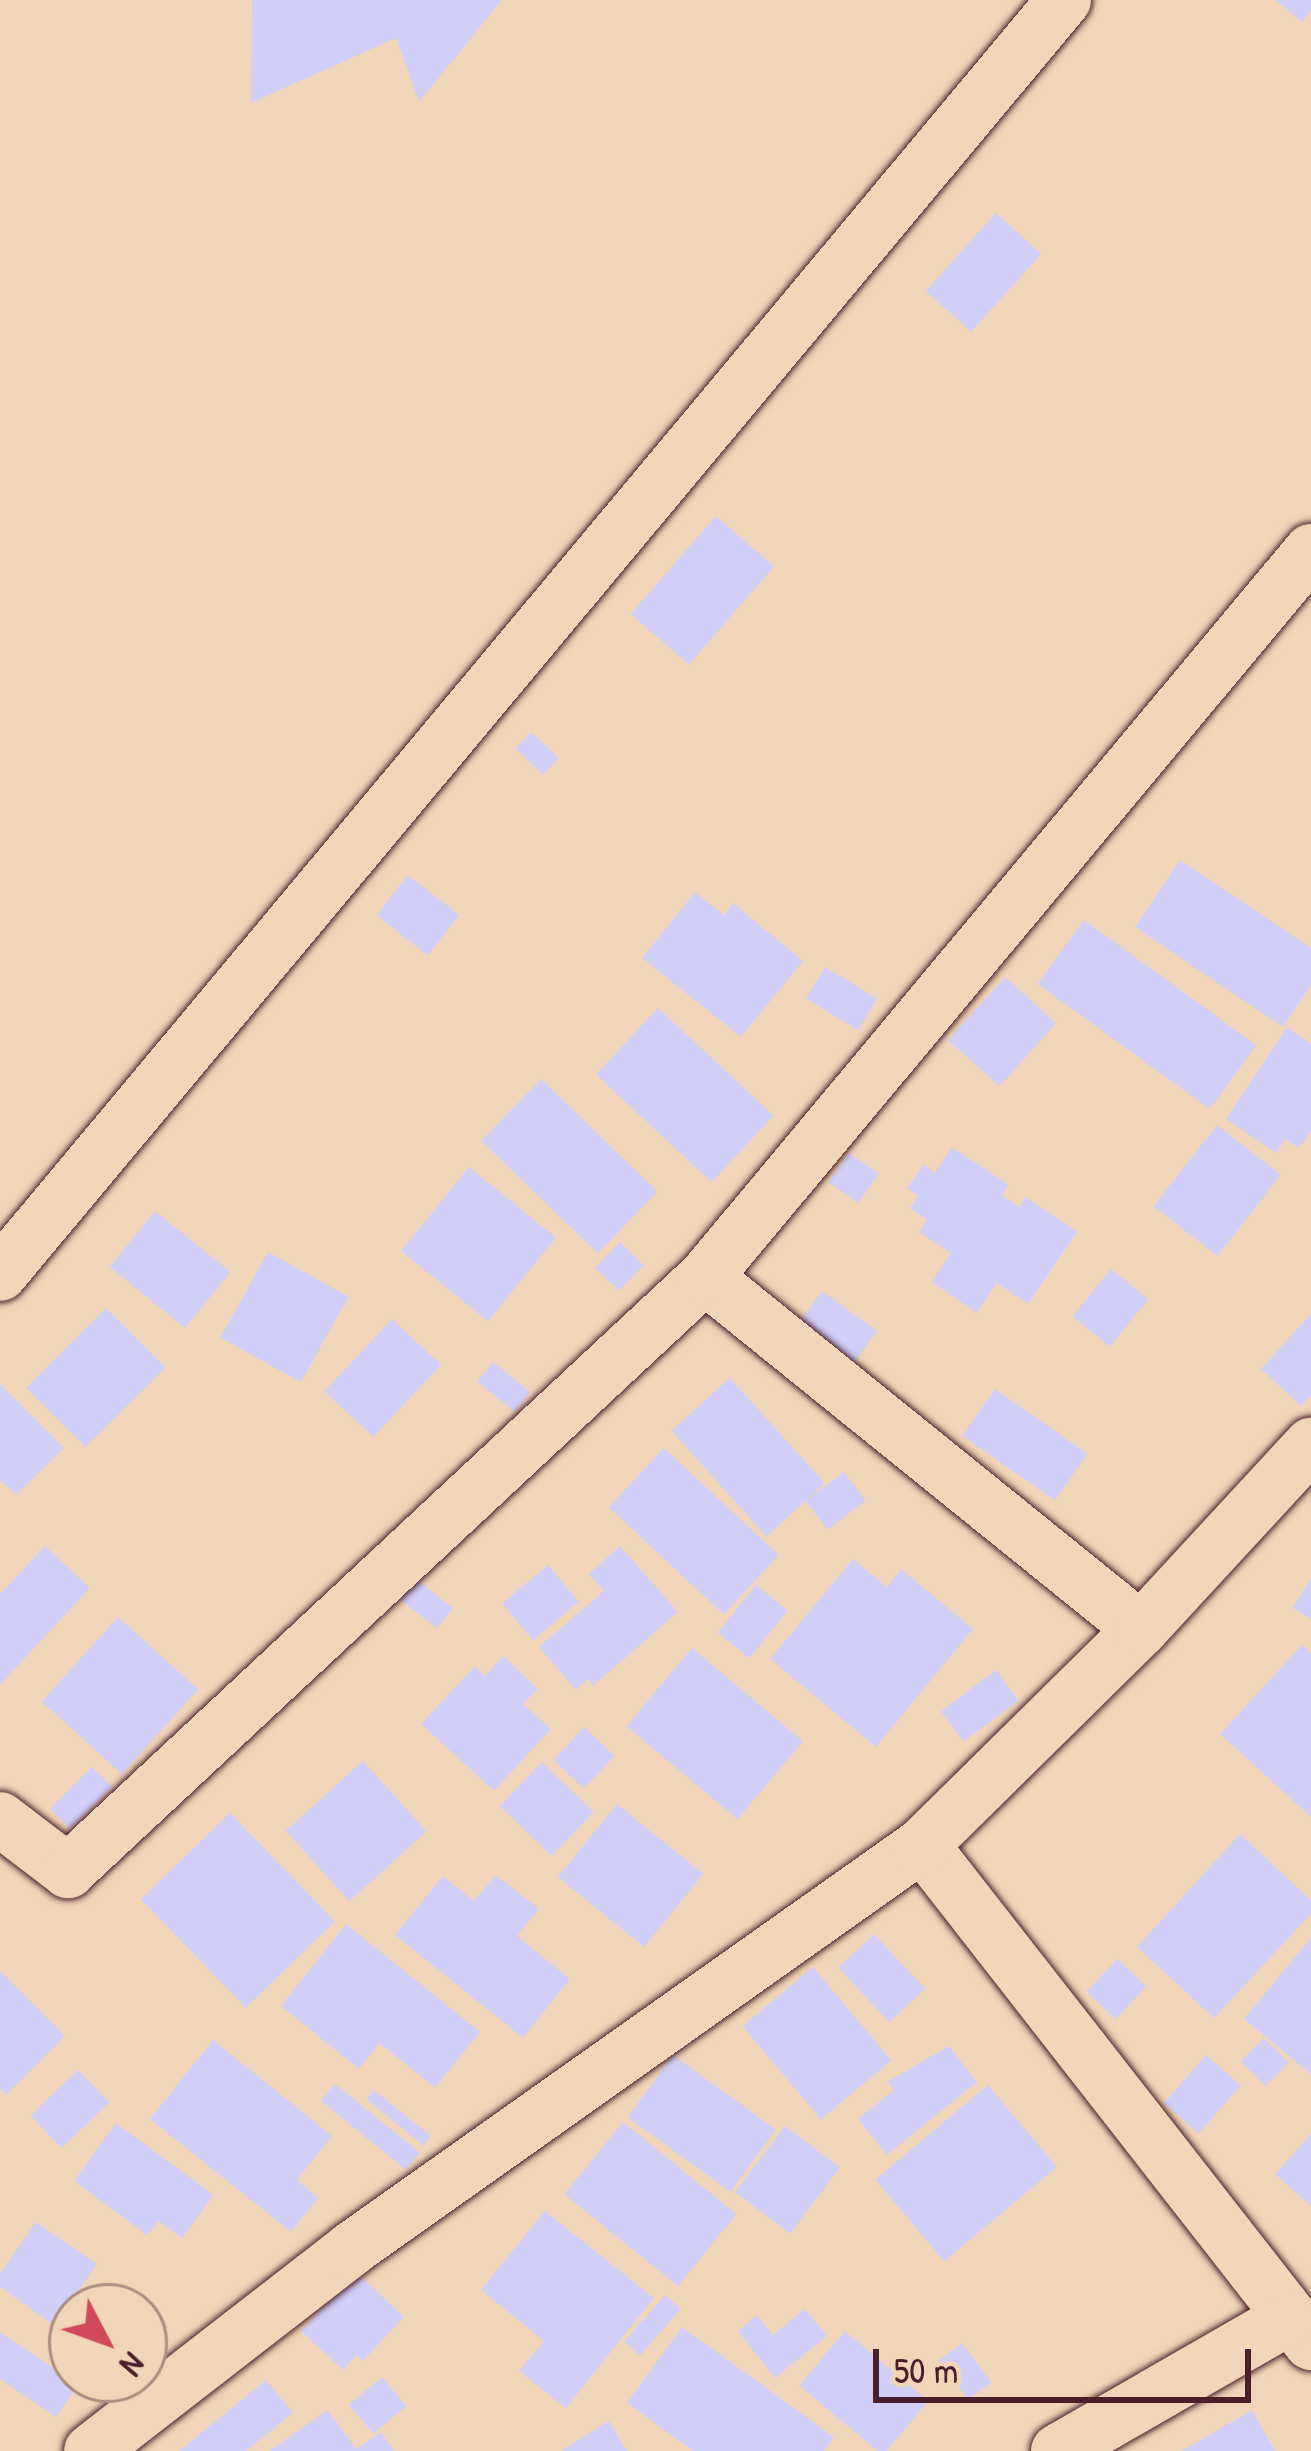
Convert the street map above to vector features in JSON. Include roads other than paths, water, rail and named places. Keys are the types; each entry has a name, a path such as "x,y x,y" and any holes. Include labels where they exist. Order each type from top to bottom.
{"street":[{"path":"0,1274 1064,0"},
{"path":"0,1819 68,1871 705,1277 1311,551"},
{"path":"705,1277 1141,1629"},
{"path":"91,2451 351,2248 922,1845 1307,1457"},
{"path":"922,1845 1299,2331 1058,2451"}]}
